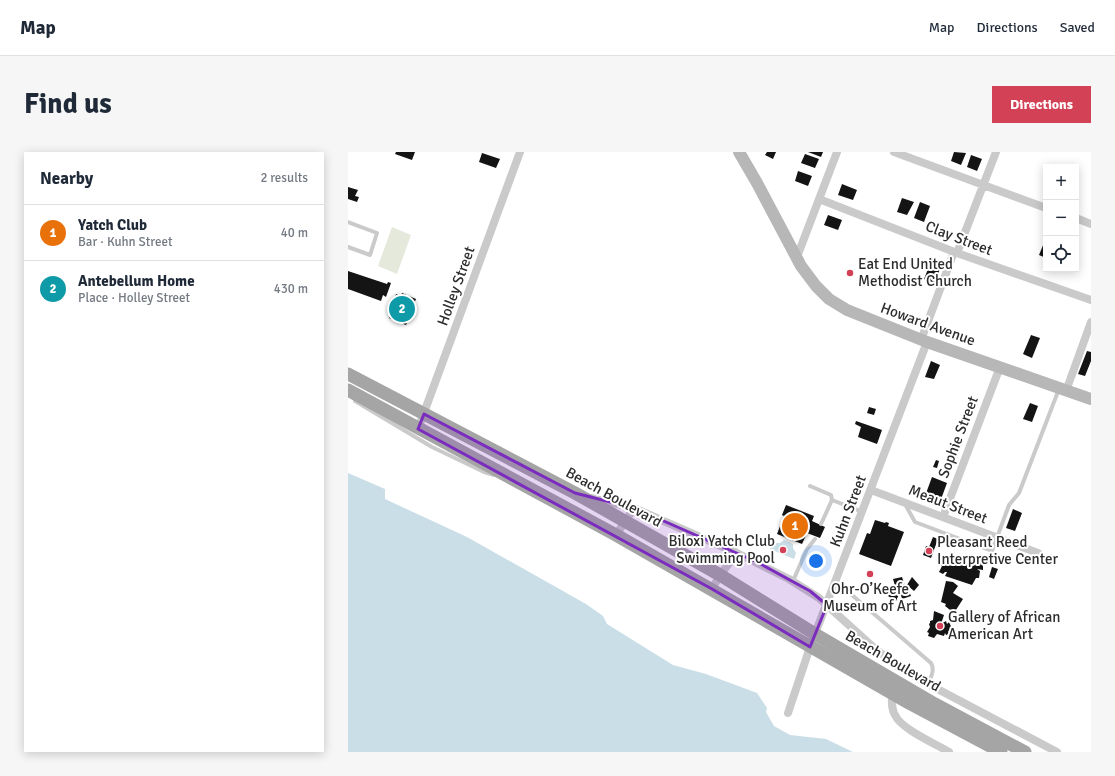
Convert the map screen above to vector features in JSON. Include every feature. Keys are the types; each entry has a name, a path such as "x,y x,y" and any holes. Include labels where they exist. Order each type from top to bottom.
{"main road":[{"name":"Howard Avenue","path":"739,152 809,278 829,300 848,310 924,341 1091,399"},
{"name":"Beach Boulevard","path":"348,374 575,493 720,575 815,634 935,704 1026,752"},
{"name":"Beach Boulevard","path":"348,390 616,535 712,589 810,647 1001,752"}],"street":[{"name":"Holley Street","path":"418,429 520,152"},
{"path":"797,257 837,152"},
{"path":"894,152 1043,207"},
{"name":"Kuhn Street","path":"788,713 810,647 871,490 955,252 996,152"},
{"name":"Clay Street","path":"819,199 955,252 1091,300"},
{"path":"1079,219 1091,224"},
{"path":"1062,389 1091,322"},
{"name":"Sophie Street","path":"943,517 1000,367"},
{"name":"Meaut Street","path":"871,490 1038,553"},
{"path":"575,493 594,499 624,504 634,508 737,552 793,582 810,592 827,605 872,646 897,666 1057,752"},
{"path":"616,535 634,508"},
{"path":"712,589 720,575 737,552"},
{"path":"892,693 894,714 898,721 905,727 950,752"}],"lane":[{"path":"348,222 378,233 370,255 348,247"},
{"path":"904,502 916,522 992,551 1009,505 1020,493 1062,389"},
{"path":"348,397 432,447 484,472 515,481"},
{"path":"810,486 831,495 832,500 822,524"},
{"path":"832,500 863,512"},
{"path":"793,582 807,549 815,539"},
{"path":"835,585 842,587 852,594 931,663 932,674 928,684"}],"highlighted area":[{"path":"424,414 575,493 634,508 757,562 810,591 827,605 810,647 712,589 418,429"}],"shaded area":[{"path":"392,227 411,235 397,274 378,266"}],"water":[{"path":"348,473 385,489 385,499 467,537 586,604 603,616 607,624 673,665 706,674 757,693 767,708 766,712 774,726 790,735 826,739 853,752 348,752"},
{"name":"Biloxi Yatch Club Swimming Pool","path":"784,540 793,544 793,548 796,553 794,559 770,549 773,543 780,543"}],"building":[{"path":"396,152 415,152 412,160 395,154"},
{"path":"767,152 776,152 773,159 765,155"},
{"path":"808,152 823,152 821,157"},
{"path":"954,152 966,153 961,165 951,161"},
{"path":"482,153 500,159 496,168 479,162"},
{"path":"805,154 819,159 815,168 801,163"},
{"path":"971,155 982,159 977,171 967,167"},
{"path":"798,171 812,176 808,186 795,181"},
{"path":"842,184 857,190 853,200 838,195"},
{"path":"348,187 358,190 355,196 359,197 357,202 348,199"},
{"path":"902,198 914,202 907,215 897,212"},
{"path":"920,202 930,206 924,222 914,218"},
{"path":"828,215 842,220 838,230 824,225"},
{"path":"1043,245 1043,257 1039,255"},
{"path":"932,259 942,263 935,283 924,279"},
{"path":"348,271 387,284 388,282 391,283 386,297 383,295 381,301 348,289"},
{"path":"402,293 416,299 412,309 414,310 406,325 389,318 393,309 391,308 396,294 401,296"},
{"path":"1031,335 1040,338 1032,358 1023,354"},
{"path":"1087,351 1091,352 1091,361 1085,376 1078,374"},
{"path":"931,361 940,365 934,379 925,377"},
{"path":"1030,403 1038,406 1032,422 1023,419"},
{"path":"869,407 876,409 874,415 867,413"},
{"path":"856,421 882,430 877,444 858,437 861,427 855,424"},
{"path":"936,460 939,461 937,468 933,467"},
{"path":"932,477 947,483 940,502 925,496"},
{"path":"786,505 814,516 812,521 825,527 820,538 807,533 802,544 777,534 784,516 782,515"},
{"path":"1013,509 1022,513 1015,531 1006,528"},
{"path":"875,520 889,523 888,526 904,532 891,566 859,554 867,533 870,534"},
{"name":"Pleasant Reed Interpretive Center","path":"933,537 938,539 931,558 923,555 926,546 929,547"},
{"path":"955,557 983,559 983,570 977,569 980,571 979,578 976,578 972,585 945,576 947,572 943,574 939,572 943,562 947,563 951,560 952,563 955,561"},
{"path":"1053,558 1057,560 1055,565 1051,563"},
{"path":"992,567 998,569 994,579 989,577"},
{"path":"902,577 905,586 896,589 893,579"},
{"path":"912,577 919,585 914,591 907,585"},
{"path":"946,581 953,582 958,586 953,593 963,599 954,613 945,606 946,604 941,602"},
{"path":"893,589 900,592 896,601 888,596"},
{"path":"908,589 911,596 902,599 900,591"},
{"name":"Gallery of African American Art","path":"934,611 944,615 941,624 946,621 947,624 949,622 954,633 948,631 950,634 946,635 945,633 944,636 937,634 934,638 928,636 929,633 927,632 930,627 930,621 933,620"}],"place":[{"name":"Eat End United Methodist Church","path":"850,273"},
{"name":"Antebellum Home","path":"402,309"},
{"name":"Yatch Club","path":"795,526"},
{"name":"Biloxi Yatch Club Swimming Pool","path":"783,550"},
{"name":"Pleasant Reed Interpretive Center","path":"929,551"},
{"name":"Ohr-O’Keefe Museum of Art","path":"870,574"},
{"name":"Gallery of African American Art","path":"940,626"}]}
